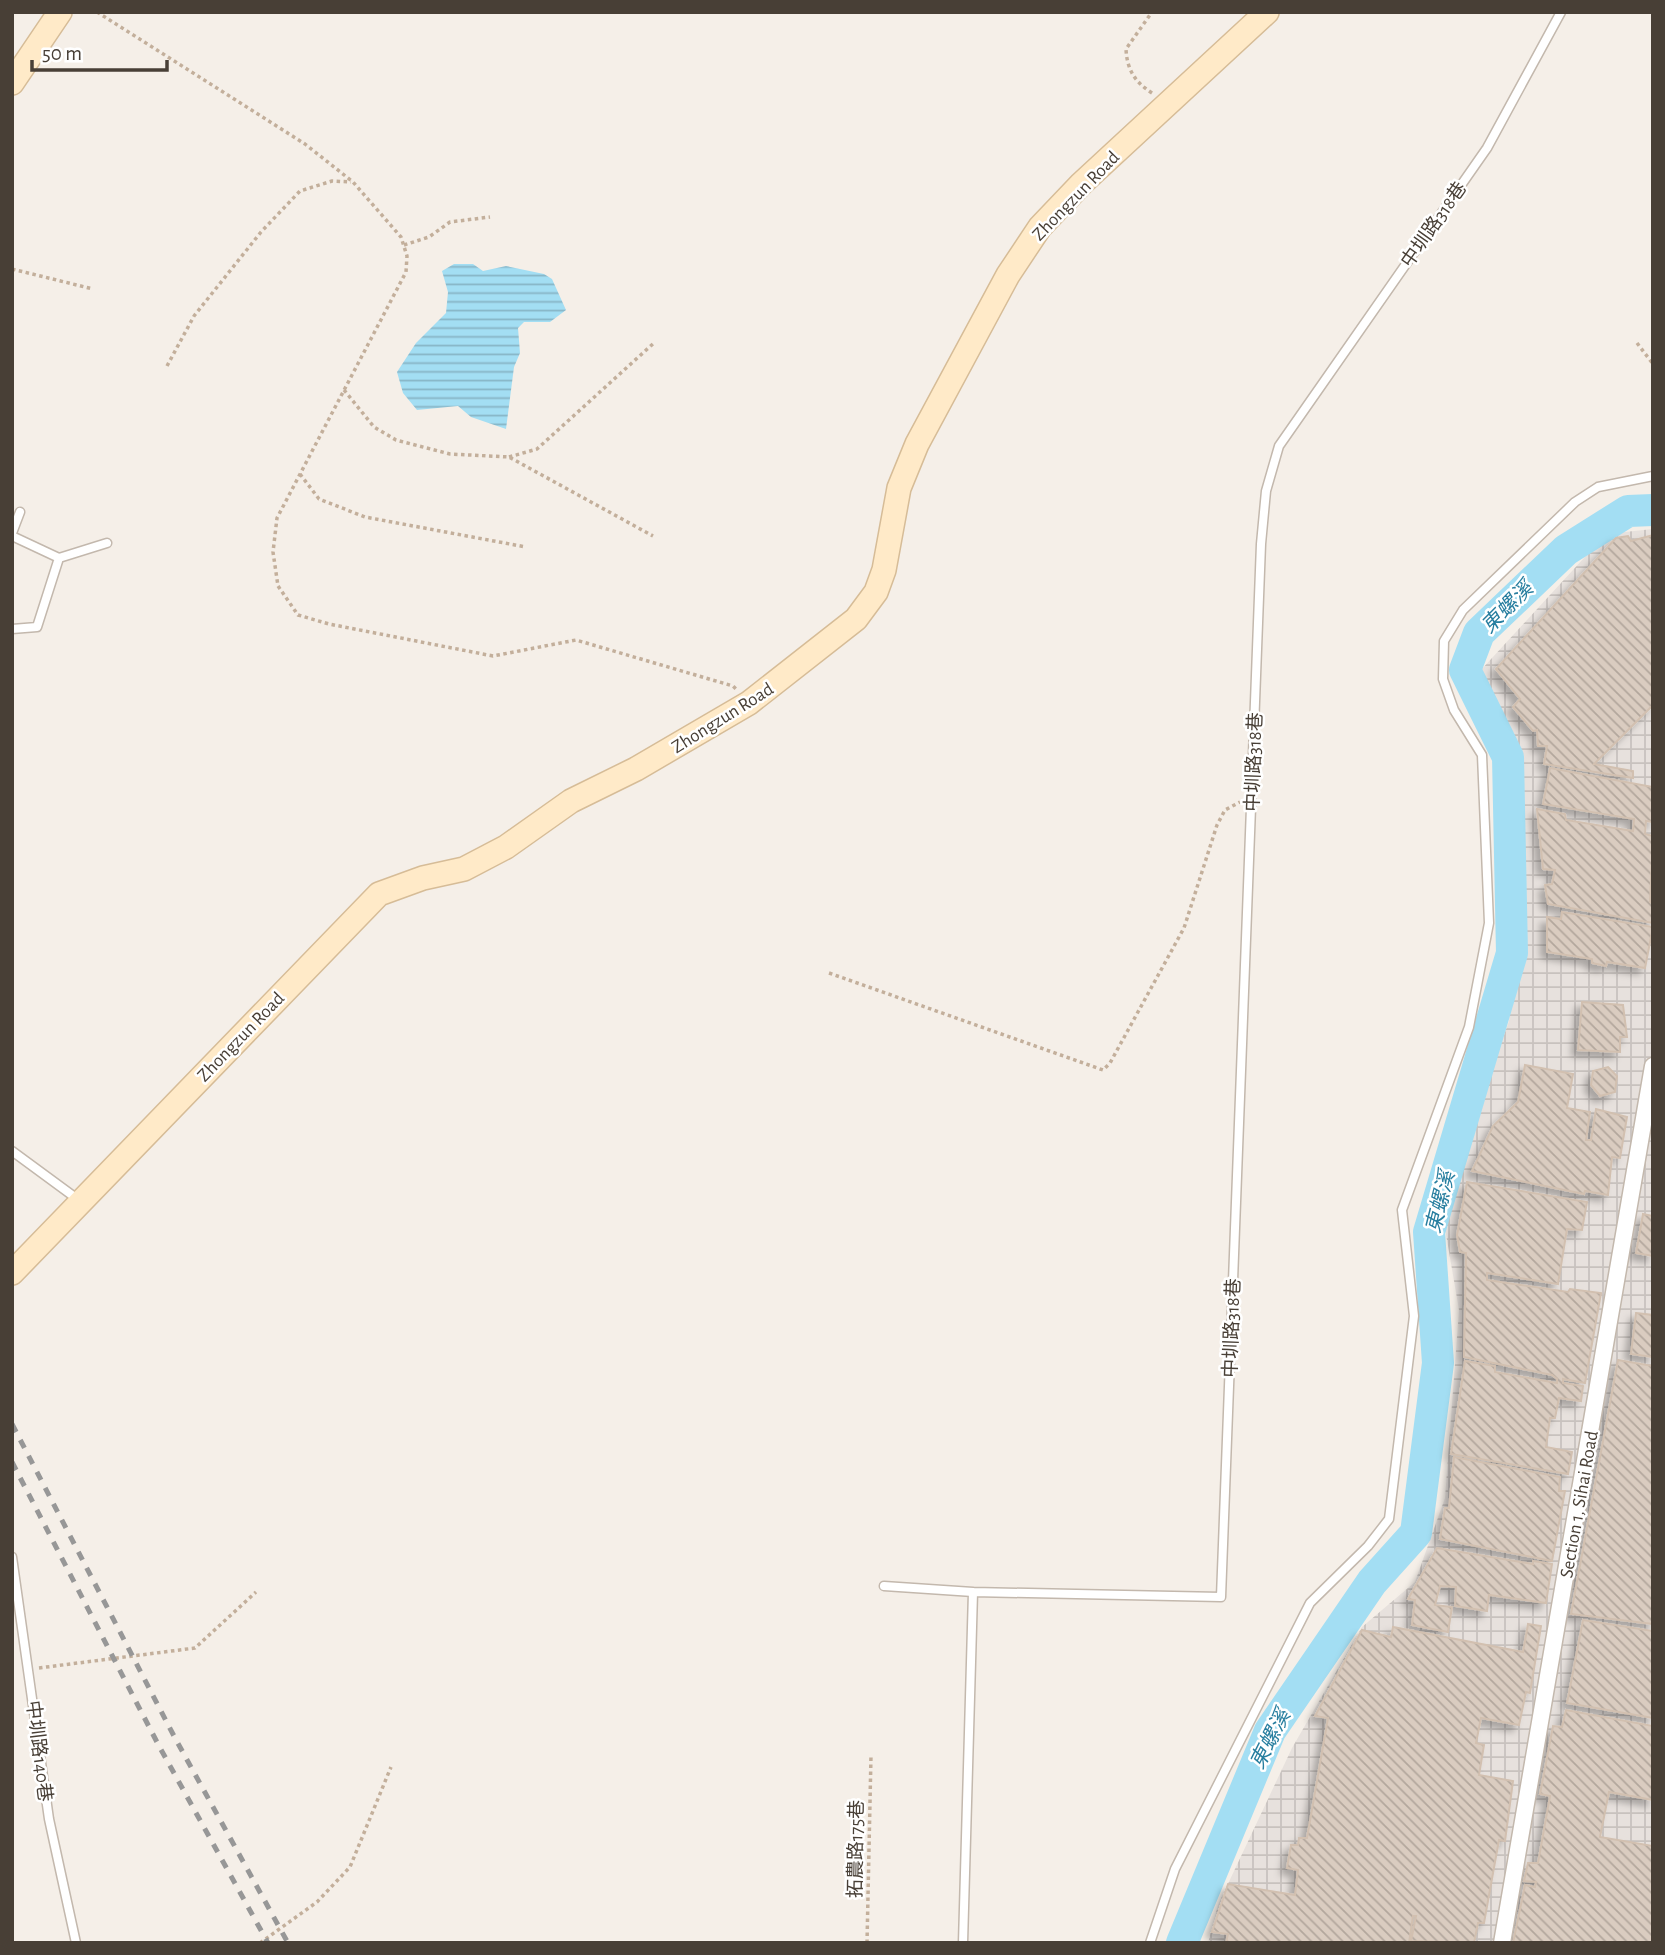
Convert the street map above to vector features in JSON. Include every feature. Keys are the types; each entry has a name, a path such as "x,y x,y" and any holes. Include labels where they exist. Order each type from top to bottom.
{"street":[{"path":"12,83 60,12"},
{"name":"Zhongzun Road","path":"12,1273 379,894 423,878 464,869 506,847 571,801 636,769 749,703 856,619 868,605 884,570 900,488 917,444 1008,275 1048,219 1267,12"},
{"name":"Section 1, Sihai Road","path":"1502,1943 1653,1066"}],"lane":[{"name":"中圳路318巷","path":"973,1592 1221,1597 1261,544 1266,491 1279,446 1486,148 1561,12"},
{"path":"1150,1943 1175,1869 1310,1603 1368,1546 1389,1519 1414,1316 1402,1210 1469,1027 1489,923 1482,755 1454,710 1443,679 1444,641 1463,610 1575,502 1598,487 1653,476"},
{"path":"20,512 12,534 59,558 107,543"},
{"path":"12,629 37,628 59,558"},
{"path":"12,1151 82,1203"},
{"name":"中圳路140巷","path":"12,1558 30,1669 49,1819 76,1943"},
{"path":"884,1586 973,1592 963,1943"}],"path":[{"path":"97,12 305,144 353,182 401,237 406,271 277,518 272,552 278,586 298,615 328,624 493,656 576,640 733,686 749,703"},
{"path":"1152,12 1126,49 1126,61 1138,83 1169,104"},
{"path":"167,366 194,316 261,232 300,191 332,181 353,182"},
{"path":"404,246 429,237 450,222 490,217"},
{"path":"12,269 93,289"},
{"path":"344,390 374,427 396,440 450,454 509,457 537,449 654,342"},
{"path":"1637,343 1653,365"},
{"path":"509,457 653,536"},
{"path":"300,474 319,499 365,517 526,547"},
{"path":"830,972 1103,1070 1110,1063 1184,928 1217,825 1225,810 1251,798"},
{"path":"30,1669 195,1647 256,1592"},
{"name":"拓農路175巷","path":"867,1943 871,1755"},
{"path":"260,1943 317,1902 350,1867 391,1767"}],"shaded area":[{"path":"1653,529 1653,1943 1208,1943 1218,1905 1292,1748 1362,1627 1415,1582 1445,1498 1459,1310 1442,1211 1509,1021 1523,853 1509,725 1480,671 1606,534"}],"water":[{"path":"454,264 473,264 483,271 506,266 544,274 552,279 566,310 550,322 524,322 518,328 520,353 514,367 506,429 471,417 458,406 417,410 403,393 397,372 416,343 446,313 448,292 442,271"}],"building":[{"path":"1653,535 1653,705 1594,764 1633,771 1633,778 1544,764 1547,746 1538,746 1537,730 1533,731 1513,707 1520,699 1496,669 1616,538 1628,536 1631,541"},
{"path":"1550,768 1653,787 1653,822 1646,821 1645,834 1653,836 1650,902 1653,902 1653,923 1548,904 1545,885 1552,884 1555,870 1543,869 1537,809 1565,814 1566,820 1633,831 1634,819 1543,804"},
{"path":"1562,912 1653,927 1645,968 1607,962 1606,966 1592,963 1592,959 1547,952 1547,917 1561,919"},
{"path":"1582,1002 1623,1005 1627,1037 1620,1037 1620,1052 1578,1050"},
{"path":"1525,1065 1573,1074 1567,1108 1590,1112 1586,1140 1591,1140 1596,1109 1627,1117 1620,1158 1612,1157 1608,1195 1585,1191 1584,1194 1472,1171 1493,1126 1518,1102"},
{"path":"1608,1067 1617,1076 1615,1092 1600,1096 1591,1085 1593,1071"},
{"path":"1467,1182 1587,1202 1582,1230 1567,1229 1558,1284 1487,1273 1487,1280 1568,1292 1570,1289 1601,1293 1585,1383 1563,1379 1563,1383 1583,1386 1581,1401 1559,1398 1555,1418 1550,1418 1546,1447 1572,1452 1568,1474 1451,1454 1465,1361 1495,1366 1495,1372 1557,1383 1557,1379 1552,1375 1464,1357 1466,1253 1460,1252 1457,1235"},
{"path":"1643,1214 1653,1216 1653,1256 1636,1253"},
{"path":"1636,1313 1653,1315 1653,1357 1631,1354"},
{"path":"1618,1360 1653,1366 1653,1624 1571,1614"},
{"path":"1454,1457 1560,1477 1559,1491 1565,1491 1552,1561 1440,1539 1445,1508 1449,1508"},
{"path":"1437,1548 1533,1564 1533,1561 1552,1564 1546,1603 1489,1595 1487,1611 1455,1606 1456,1587 1440,1586 1435,1605 1452,1607 1448,1632 1412,1625 1415,1600 1408,1599"},
{"path":"1583,1620 1653,1631 1653,1718 1567,1703"},
{"path":"1528,1624 1541,1626 1530,1693 1526,1692 1519,1725 1481,1718 1476,1743 1484,1745 1479,1775 1513,1781 1505,1841 1499,1840 1484,1923 1478,1923 1474,1943 1411,1941 1416,1916 1413,1916 1409,1943 1226,1943 1228,1934 1212,1932 1228,1884 1295,1895 1298,1870 1287,1868 1291,1845 1298,1845 1299,1838 1307,1838 1328,1718 1315,1716 1362,1630 1391,1637 1393,1627 1523,1652"},
{"path":"1566,1710 1653,1726 1653,1800 1609,1792 1600,1837 1653,1846 1653,1943 1513,1943 1525,1885 1535,1887 1536,1882 1524,1881 1528,1863 1538,1863 1550,1796 1540,1794 1553,1726 1562,1727"}],"waterway":[{"name":"東螺溪","path":"1182,1943 1270,1731 1372,1582 1416,1533 1438,1363 1429,1232 1512,953 1508,757 1465,670 1479,633 1566,550 1628,511 1653,510"}],"railway":[{"path":"12,1424 175,1738 288,1943"},
{"path":"12,1462 159,1746 268,1943"}]}
